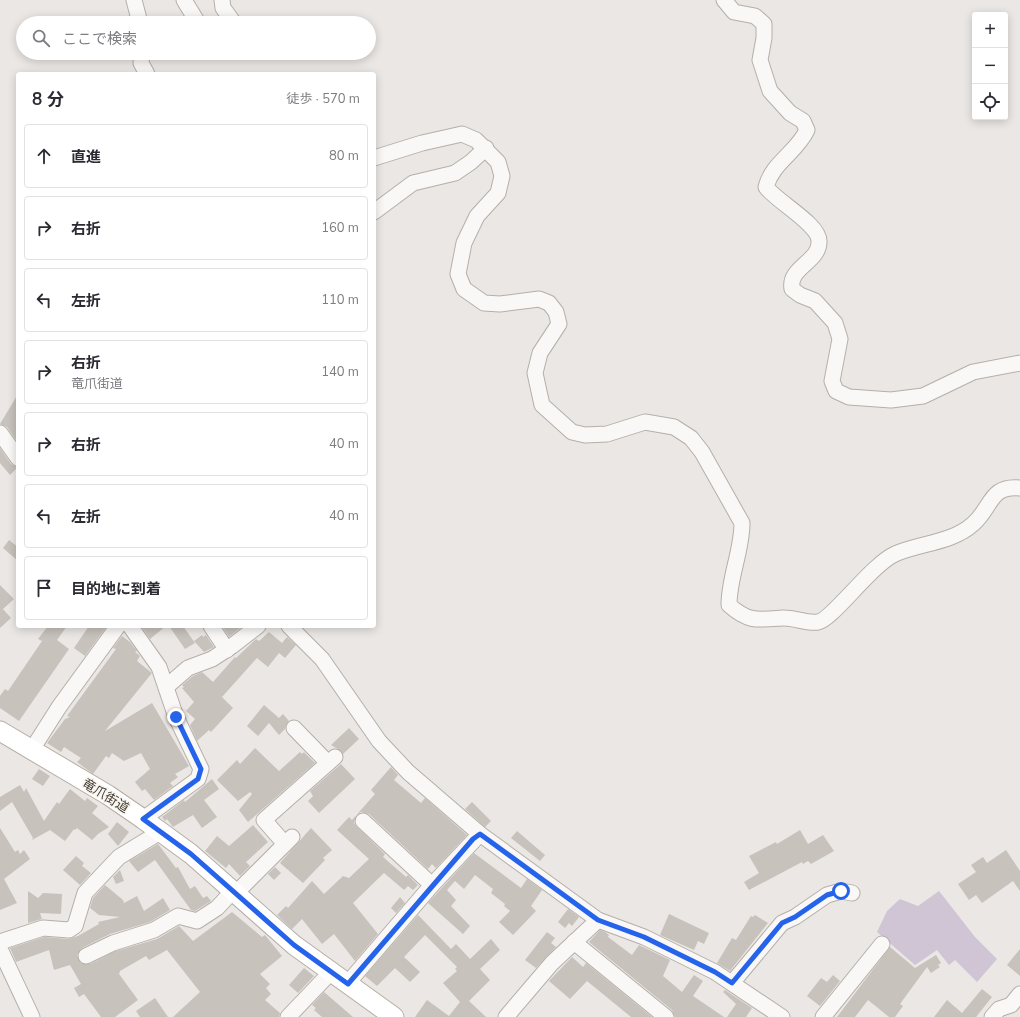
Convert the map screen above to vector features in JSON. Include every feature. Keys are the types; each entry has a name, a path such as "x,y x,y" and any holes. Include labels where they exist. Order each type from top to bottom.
{"main road":[{"name":"竜爪街道","path":"0,731 31,751 108,795 143,819 191,854 233,893 294,945 394,1017"}],"street":[{"path":"134,0 138,16"},
{"path":"184,0 194,16"},
{"path":"222,0 223,8 229,16"},
{"path":"724,0 734,12 755,16 764,24 764,38 760,60 770,91 790,113 804,121 807,130 802,141 778,164 768,178 766,187 772,195 810,226 819,238 820,246 817,253 795,273 791,282 792,289 800,295 815,300 835,323 840,339 832,381 836,391 849,397 892,400 923,396 973,372 1020,363"},
{"path":"141,60 141,63 146,72"},
{"path":"376,157 422,143 462,134 476,140 486,148 498,162 502,176 498,193 477,216 464,243 458,274 464,289 484,303 500,304 539,299 549,303 553,307 556,312 558,324 540,353 535,373 537,388 542,405 572,432 585,436 607,434 645,422 674,427 691,438 702,452 742,523 742,536 729,590 729,605 742,617 763,620 787,618 806,622 819,622 830,614 881,562 895,554 954,536 973,524 984,512 992,498 1003,489 1020,488"},
{"path":"376,211 413,183 455,173 471,162 486,148"},
{"path":"0,434 16,455"},
{"path":"31,751 59,707 117,628"},
{"path":"131,628 159,667 176,717 201,769 198,779 143,819"},
{"path":"212,628 227,650"},
{"path":"166,686 188,668 212,659 227,650 255,628"},
{"path":"290,628 322,659 379,741 408,772 480,834 598,920 644,937 715,972 782,1017"},
{"path":"86,956 113,943 154,930 178,916 197,921 217,908 288,840 264,820 332,760 294,728"},
{"path":"363,822 432,885"},
{"path":"0,942 43,928 69,930 75,926 85,893 94,883 119,857 160,832"},
{"path":"348,984 432,885 473,839 480,834"},
{"path":"732,983 782,923 795,917 827,895 841,891 852,892"},
{"path":"506,1017 552,963 598,920"},
{"path":"574,942 666,1017"},
{"path":"823,1017 882,944"},
{"path":"0,949 32,1017"},
{"path":"288,1017 330,972"},
{"path":"992,1017 999,1009 1010,1005 1020,994"}],"shaded area":[{"path":"939,891 975,937 997,959 977,982 955,960 949,965 937,950 915,965 877,932 887,911 900,899 918,906"}],"building":[{"path":"16,397 16,440 7,427 0,424"},
{"path":"0,448 11,464 16,466 16,469 10,475 0,463"},
{"path":"9,540 16,545 16,559 3,548"},
{"path":"0,585 14,599 3,609 11,618 0,628"},
{"path":"46,628 66,628 57,640 69,649 19,721 0,708 0,696 5,689 8,691 42,641 38,639"},
{"path":"88,628 106,628 85,656 74,648"},
{"path":"142,628 164,628 150,639"},
{"path":"170,628 184,628 195,643 185,649"},
{"path":"223,628 240,628 229,637"},
{"path":"269,632 282,643 287,637 296,645 285,658 279,653 268,667 257,658 222,697 233,708 211,732 209,730 197,741 190,725 195,719 186,711 194,702 182,688 184,687 182,685 193,676 202,672 213,682 235,657 236,658 256,639 259,641"},
{"path":"202,635 203,637 206,635 214,647 204,652 194,641"},
{"path":"122,636 130,642 137,651 135,652 140,656 137,661 152,673 105,731 152,703 189,766 175,774 178,777 170,783 173,786 154,800 145,789 142,791 135,782 150,769 141,753 124,761 112,753 109,758 106,756 93,774 77,762 81,758 64,747 61,752 47,743 65,719 70,717 67,716 116,649 113,648"},
{"path":"264,705 279,718 283,714 289,721 285,729 279,735 269,723 258,736 247,726"},
{"path":"349,728 359,739 343,754 331,745"},
{"path":"255,748 279,771 300,752 302,754 304,752 315,763 248,822 239,810 252,794 250,792 238,801 217,780 237,760 240,764"},
{"path":"341,764 355,779 319,813 308,801 313,796 310,791"},
{"path":"391,767 398,775 394,780 421,803 425,798 467,835 436,868 432,864 428,869 369,814 361,812 357,814 375,794 371,790"},
{"path":"39,769 50,776 43,786 32,779"},
{"path":"212,779 219,789 204,800 217,817 202,828 193,815 173,827 167,819 165,821 162,817 184,800 185,802"},
{"path":"20,785 24,792 26,788 44,821 57,802 59,804 70,789 85,801 87,798 98,806 92,813 109,827 92,840 77,828 75,830 74,829 65,841 50,830 32,840 33,838 12,802 0,811 0,797"},
{"path":"472,802 491,821 485,827 465,809"},
{"path":"356,816 354,823 385,854 383,857 406,877 408,875 418,885 413,890 408,886 404,890 384,873 353,903 378,934 355,961 334,934 322,944 302,919 292,929 277,915 286,906 288,908 312,881 324,894 343,876 349,878 369,859 337,830 349,817 352,820"},
{"path":"117,822 129,832 118,846 108,834"},
{"path":"253,825 268,842 246,862 250,866 240,876 229,864 226,868 205,851 217,836 229,846"},
{"path":"0,828 15,852 18,850 20,854 24,850 30,859 4,879 17,903 0,910"},
{"path":"311,828 332,850 323,858 325,860 303,883 280,863"},
{"path":"800,830 808,844 823,835 834,851 811,864 808,861 803,864 802,862 749,890 744,882 759,873 749,856 776,842 777,844"},
{"path":"517,831 545,855 540,861 511,838"},
{"path":"158,844 176,868 178,867 190,889 195,886 203,898 207,896 211,901 195,911 191,910 155,860 138,872 129,861"},
{"path":"1006,850 1020,871 1020,891 1013,881 982,903 976,895 969,900 958,884 976,872 971,865 983,857 987,863"},
{"path":"474,853 521,888 527,879 542,890 531,906 536,911 513,935 499,922 510,911 504,906 505,904 491,893 493,889 475,875 464,889 455,881 447,890 456,900 451,906 470,926 463,934 428,903"},
{"path":"76,856 84,863 82,866 91,873 80,885 63,870"},
{"path":"275,867 281,873 274,880 268,874"},
{"path":"120,870 124,881 116,884 113,877"},
{"path":"105,885 123,900 124,903 137,896 144,911 163,898 170,910 150,922 110,934 82,948 77,955 81,963 90,964 116,951 157,939 179,926 193,941 232,912 262,937 265,935 282,956 260,974 270,984 266,988 271,994 265,1000 280,1013 279,1017 173,1017 200,992 167,950 149,960 146,956 120,971 119,974 138,1000 115,1017 101,1017 84,994 79,997 74,988 81,984 70,965 54,970 49,950 16,962 10,948 44,937 68,939 78,936 99,924 98,922 120,917 99,915 90,908 93,898"},
{"path":"28,891 38,898 43,893 62,894 61,914 40,913 42,919 28,923"},
{"path":"400,897 405,903 396,913 391,908"},
{"path":"568,909 579,917 572,926 569,923 565,928 558,922"},
{"path":"669,914 709,933 704,944 698,941 694,950 660,935"},
{"path":"418,915 451,949 456,944 470,959 491,939 500,950 480,969 490,980 469,1001 486,1017 415,1017 427,1000 449,1016 460,1002 443,983 457,971 455,969 457,967 425,935 404,957 420,972 410,982 395,968 377,986 365,976"},
{"path":"755,915 768,923 730,971 717,963 732,938 736,940 751,916 753,917"},
{"path":"600,930 609,935 608,937 632,955 639,945 670,960 663,976 682,992 694,975 703,981 693,996 724,1017 675,1017 672,1010 589,942"},
{"path":"547,932 555,938 551,943 556,947 536,968 525,960"},
{"path":"890,947 915,968 936,955 941,963 938,965 940,967 931,973 927,967 900,1004 903,1006 895,1017 889,1017 868,1000 855,1017 837,1017"},
{"path":"1020,949 1020,976 1007,965"},
{"path":"572,957 583,967 586,963 652,1017 631,1017 587,981 570,999 549,981"},
{"path":"304,968 314,976 298,993 289,985"},
{"path":"833,975 840,981 820,1006 807,996 821,978 827,982"},
{"path":"982,989 992,997 976,1017 934,1017 947,1000 962,1013"},
{"path":"725,990 752,1008 746,1017 727,1017 736,1004 723,992"},
{"path":"324,992 353,1017 322,1017 314,1010 316,1008 312,1005"},
{"path":"155,998 168,1017 140,1017 136,1011"}],"route":[{"path":"176,717 201,769 198,779 143,819 191,854 294,945 348,984 432,885 473,839 480,834 598,920 644,937 715,972 732,983 782,923 795,917 827,895 841,891"}]}
